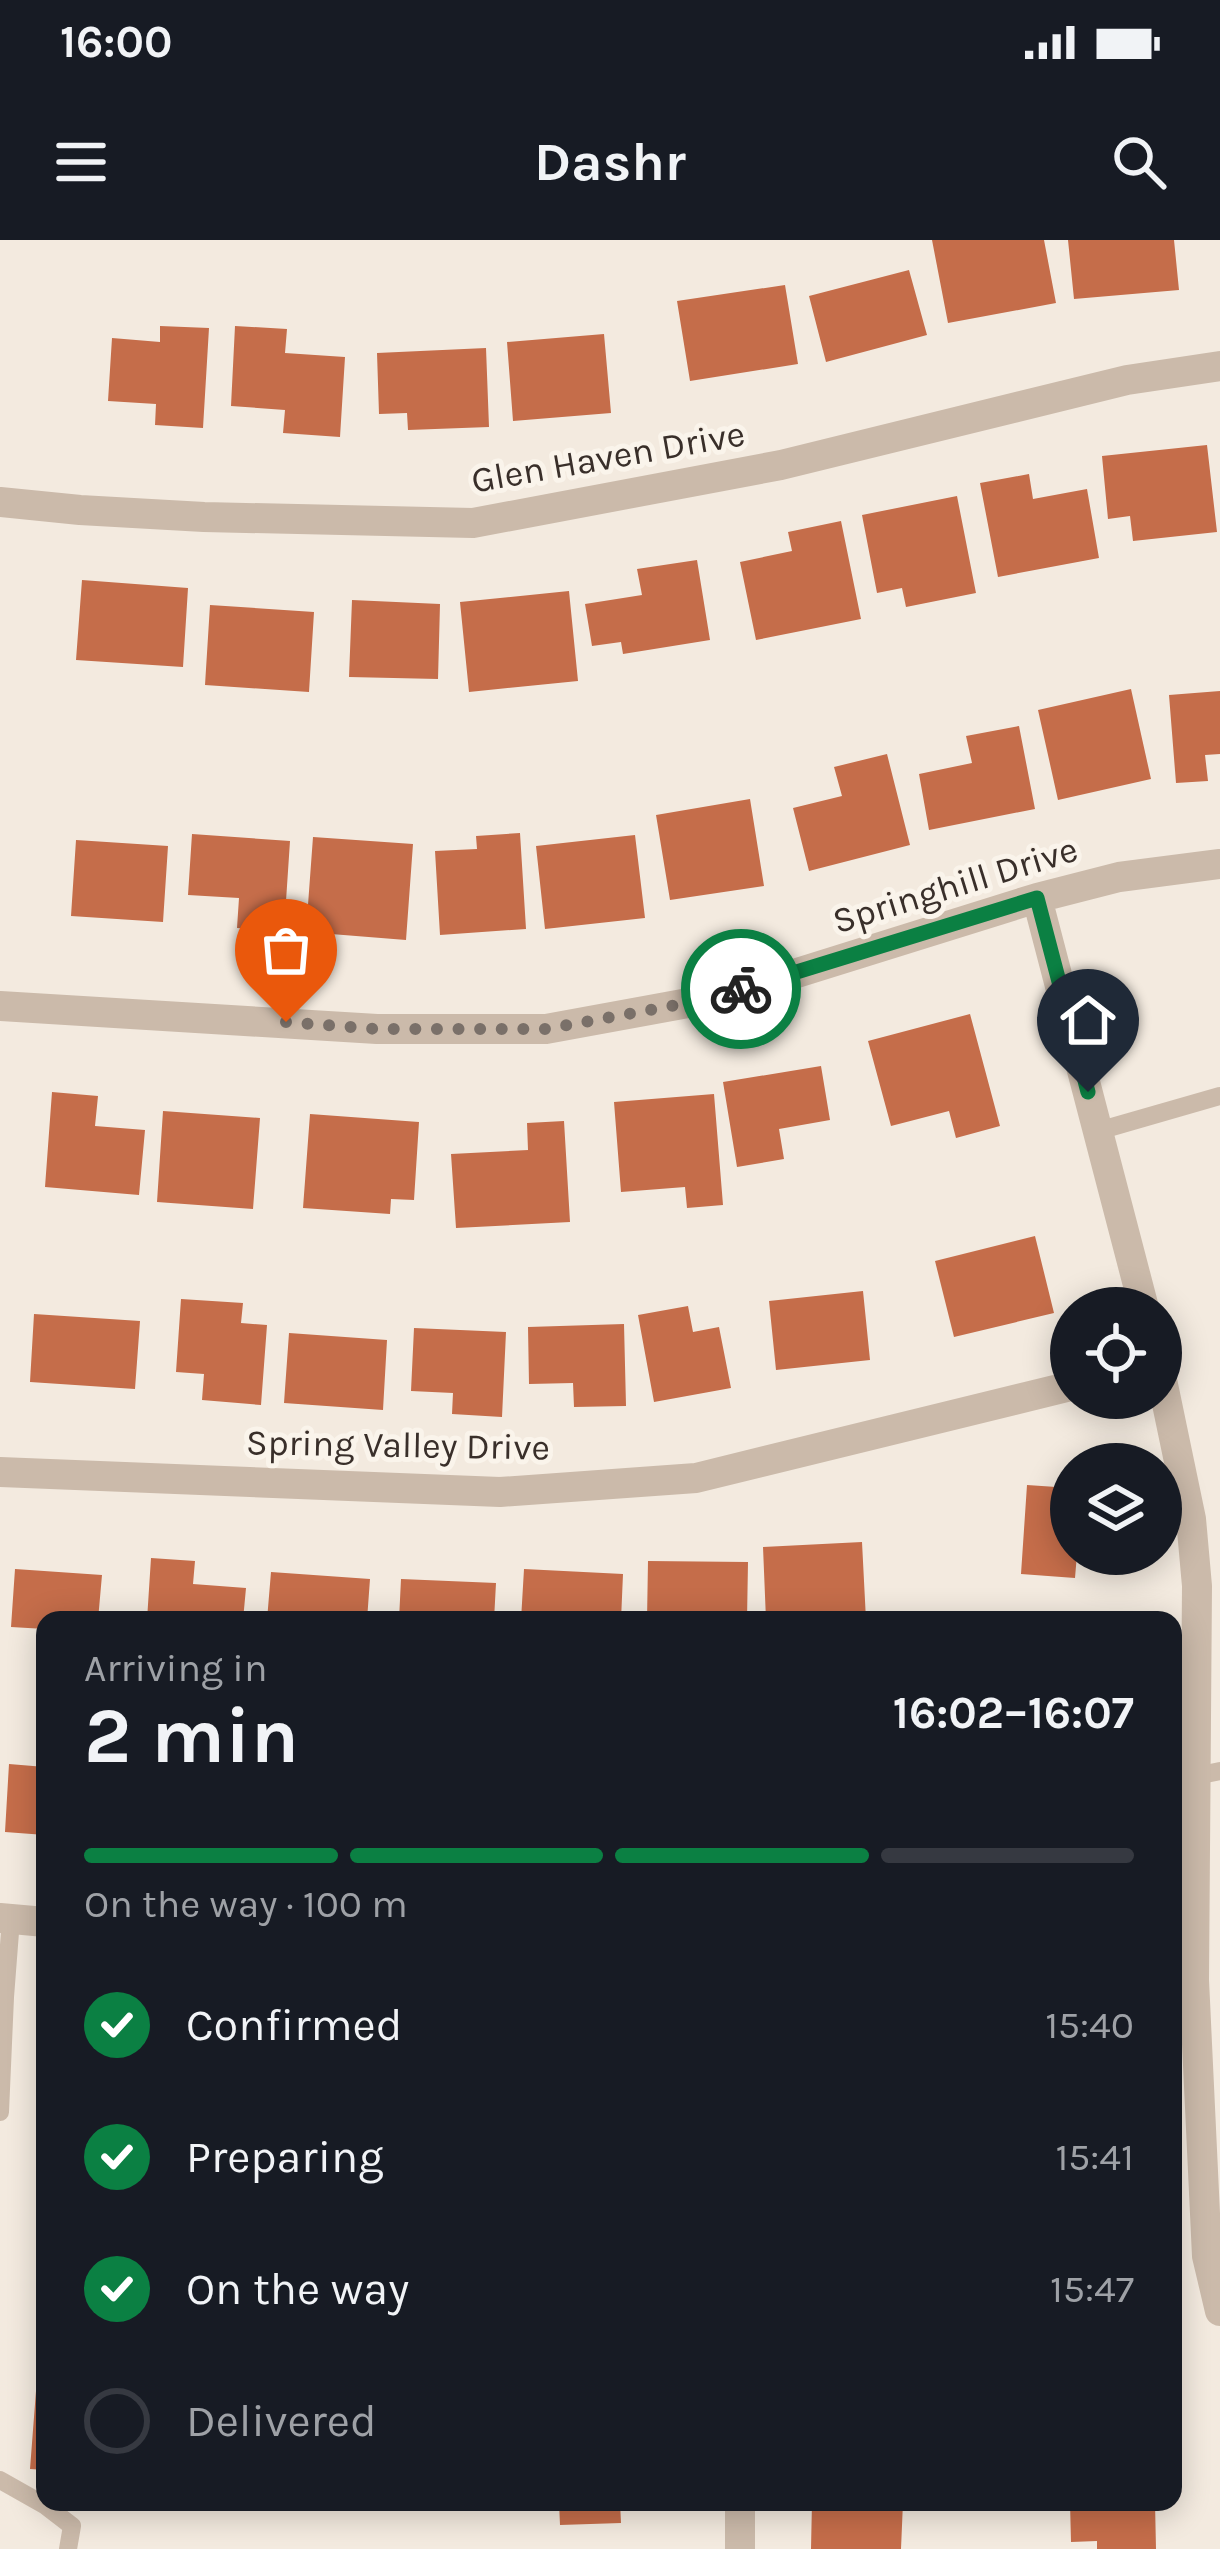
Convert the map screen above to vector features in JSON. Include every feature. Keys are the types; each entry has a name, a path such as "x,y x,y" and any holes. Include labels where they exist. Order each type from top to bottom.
{"street":[{"name":"Glen Haven Drive","path":"0,502 203,517 472,524 781,465 1127,380 1220,366"},
{"name":"Springhill Drive","path":"0,1006 377,1029 546,1029 707,998 1119,877 1220,864"},
{"path":"1037,898 1139,1287"},
{"name":"Spring Valley Drive","path":"0,1472 500,1492 674,1480 1050,1391"},
{"path":"1170,1419 1191,1519 1208,1773 1196,1981 1208,2256 1220,2311"},
{"path":"6,1919 36,1921"},
{"path":"740,2511 740,2549"}],"lane":[{"path":"1098,1131 1220,1096"},
{"path":"0,2112 6,1919"},
{"path":"0,2480 36,2500"},
{"path":"52,2511 72,2526 68,2549"}],"building":[{"path":"932,240 1044,240 1056,303 948,323"},
{"path":"1068,240 1174,240 1179,290 1074,299"},
{"path":"909,270 927,335 826,362 809,296"},
{"path":"785,285 798,364 690,381 677,301"},
{"path":"160,326 209,328 203,428 155,425 156,404 108,401 112,338 160,342"},
{"path":"235,326 287,329 285,353 345,357 340,437 283,433 285,410 231,406"},
{"path":"604,334 611,413 513,421 507,342"},
{"path":"486,348 489,427 408,430 407,413 379,414 377,353"},
{"path":"1207,445 1217,532 1133,541 1130,516 1108,519 1102,456"},
{"path":"1029,474 1033,499 1087,489 1099,558 998,577 980,483"},
{"path":"957,496 976,593 906,607 902,588 877,593 862,515"},
{"path":"841,521 861,619 756,640 740,562 792,551 788,532"},
{"path":"697,560 710,640 623,654 621,642 592,646 585,604 642,595 637,569"},
{"path":"82,580 188,588 183,667 76,660"},
{"path":"569,591 578,681 469,692 460,602"},
{"path":"352,600 440,604 438,679 349,677"},
{"path":"210,605 314,612 309,692 205,685"},
{"path":"1131,689 1151,779 1058,800 1038,710"},
{"path":"1220,691 1220,754 1205,755 1208,781 1176,783 1169,695"},
{"path":"1019,726 1035,809 929,830 919,774 972,763 966,736"},
{"path":"887,754 910,845 809,871 793,808 842,796 834,767"},
{"path":"750,799 764,886 670,900 656,815"},
{"path":"520,833 526,929 440,935 435,851 477,849 476,836"},
{"path":"192,834 290,841 284,931 237,928 239,898 188,895"},
{"path":"635,835 645,918 545,929 536,846"},
{"path":"313,837 413,844 406,940 306,932"},
{"path":"76,840 168,846 163,922 71,916"},
{"path":"970,1014 1000,1126 956,1138 949,1111 891,1126 868,1041"},
{"path":"821,1066 830,1120 779,1129 784,1159 737,1167 723,1082"},
{"path":"52,1092 98,1096 95,1126 145,1130 139,1195 45,1187"},
{"path":"714,1094 723,1205 687,1208 685,1187 621,1192 614,1102"},
{"path":"163,1111 260,1118 253,1209 157,1202"},
{"path":"310,1114 419,1122 414,1200 391,1199 390,1214 303,1208"},
{"path":"564,1121 570,1222 456,1228 451,1154 528,1150 527,1123"},
{"path":"1035,1236 1050,1314 954,1337 935,1261"},
{"path":"863,1291 870,1360 776,1370 769,1301"},
{"path":"181,1299 243,1303 241,1323 267,1325 261,1405 202,1400 204,1374 176,1372"},
{"path":"688,1306 693,1332 719,1327 731,1388 654,1402 638,1315"},
{"path":"34,1314 140,1321 135,1389 30,1382"},
{"path":"624,1324 626,1406 574,1407 573,1383 529,1384 528,1327"},
{"path":"414,1328 506,1332 502,1417 452,1414 453,1393 411,1391"},
{"path":"289,1333 387,1340 383,1410 284,1403"},
{"path":"1027,1485 1050,1487 1050,1575 1075,1578 1021,1574"},
{"path":"862,1542 866,1611 766,1611 763,1547"},
{"path":"151,1558 195,1561 193,1584 246,1588 244,1611 148,1611"},
{"path":"648,1561 748,1562 747,1611 647,1611"},
{"path":"15,1569 102,1575 99,1611 36,1611 36,1628 11,1627"},
{"path":"524,1569 623,1574 621,1611 522,1611"},
{"path":"271,1572 370,1579 368,1611 268,1611"},
{"path":"401,1579 496,1583 494,1611 399,1611"},
{"path":"9,1764 36,1766 36,1834 5,1832"},
{"path":"36,2391 36,2469 30,2469"},
{"path":"559,2511 620,2511 621,2523 560,2525"},
{"path":"812,2511 903,2511 901,2549 811,2549"},
{"path":"1070,2511 1155,2511 1156,2549 1097,2549 1097,2541 1071,2542"}],"way so far":[{"path":"286,1022 377,1029 546,1029 741,989"}],"route":[{"path":"741,989 1037,898 1088,1092"}]}
